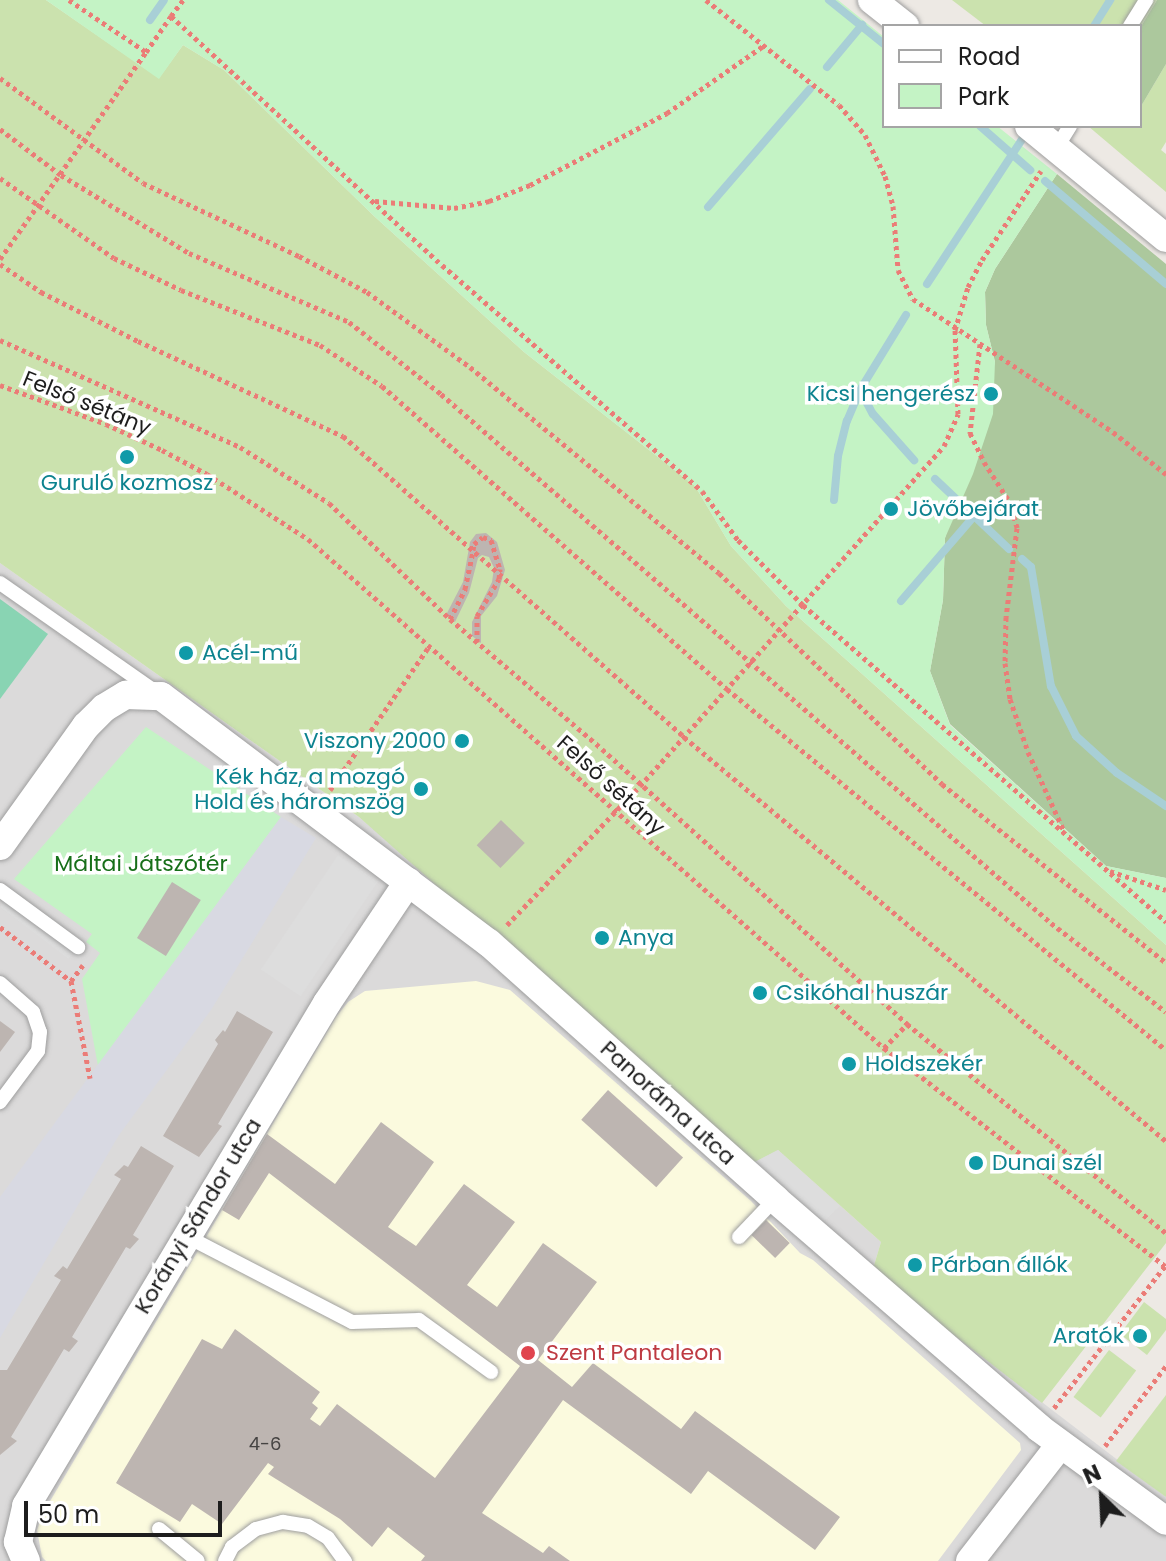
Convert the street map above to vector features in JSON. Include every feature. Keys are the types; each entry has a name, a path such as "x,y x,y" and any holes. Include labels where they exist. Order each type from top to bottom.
{"street":[{"path":"872,0 902,24"},
{"path":"1048,133 1166,238"},
{"path":"0,846 86,726 104,708 126,695 161,696"},
{"name":"Panoráma utca","path":"161,696 489,943 775,1199 1049,1436 1166,1521"},
{"name":"Korányi Sándor utca","path":"26,1561 18,1542 26,1506 327,1003 408,882"},
{"path":"973,1560 1049,1436"}],"lane":[{"path":"1131,24 1146,0"},
{"path":"0,583 161,696"},
{"path":"0,890 83,953"},
{"path":"0,983 33,1012 40,1032 38,1051 0,1102"},
{"path":"739,1237 775,1199"},
{"path":"186,1236 352,1322 419,1320 491,1372"},
{"path":"225,1561 232,1547 256,1529 283,1522 308,1526 328,1538 345,1561"},
{"path":"159,1529 198,1561"}],"path":[{"path":"69,0 146,52"},
{"path":"183,0 0,262 41,292 138,341 267,398 343,436 684,737 1166,1141"},
{"path":"706,0 839,105 865,135 885,176 893,206 902,283 913,299 955,330 1113,432 1166,474"},
{"path":"171,16 517,332 702,491 738,540 803,605 1166,922"},
{"path":"373,200 418,207 454,208 489,201 530,185 667,113 763,46"},
{"path":"0,78 143,183 367,292 470,367 719,573 942,784 1166,963"},
{"path":"0,129 61,175 189,253 349,322 441,394 1051,923 1166,1012"},
{"path":"0,178 114,258 181,290 320,345 382,386 727,689 1166,1050"},
{"path":"489,943 640,786 944,446 958,414 955,330 968,287 982,260 1033,183"},
{"path":"0,340 240,447 329,503 450,618 907,1024 1166,1233"},
{"path":"980,344 970,433 979,454 1009,501 1017,528 1006,617 1005,663 1010,699 1028,752 1066,835"},
{"name":"Felső sétány","path":"0,385 106,424 207,474 308,539 884,1048 1165,1266"},
{"path":"450,618 465,589 474,544 479,539 487,538 494,546 500,569 497,586 477,616 477,641"},
{"path":"314,813 430,645"},
{"path":"1108,870 1166,890"},
{"path":"0,927 71,981"},
{"path":"83,953 71,981 90,1078"},
{"path":"884,1048 907,1024"},
{"path":"1049,1436 1165,1266"},
{"path":"1089,1466 1166,1366"}],"shaded area":[{"path":"0,563 359,817 778,1150 881,1242 872,1272 1166,1497 1166,1561 0,1561"},
{"path":"281,817 316,838 211,1010 119,1135 0,1338 0,1197"},
{"path":"338,855 378,882 301,996 261,969"},
{"path":"9,895 78,947 69,959 0,907"},
{"name":"Szent Pantaleon","path":"476,981 510,990 751,1201 800,1253 813,1260 1020,1443 1021,1450 938,1561 46,1561 42,1557 37,1530 43,1513 336,1017 348,1002 365,991"},
{"path":"778,1150 840,1206 821,1224 751,1164"}],"green space":[{"path":"0,0 46,0 159,78 183,45 224,70 374,216 524,352 695,486 731,546 786,606 1166,945 1166,1243 1042,1403 872,1272 881,1242 778,1150 751,1164 359,817 0,563"},
{"path":"46,0 838,0 882,35 882,128 1000,128 1057,174 995,269 985,292 986,325 995,362 993,414 973,474 945,538 943,600 930,671 950,725 1106,866 1166,878 1166,945 786,606 731,546 695,486 524,352 374,216 224,70 183,45 159,79"},
{"path":"952,0 1157,0 1142,25 983,24"},
{"path":"1157,0 1166,0 1166,64 1142,105 1142,25"},
{"path":"1166,64 1166,142 1161,150 1166,154 1166,192 1090,128 1142,128 1142,105"},
{"path":"1057,174 1166,264 1166,878 1106,866 950,724 930,671 943,600 945,538 995,362 986,325 985,292 995,269"},
{"path":"0,599 48,634 0,699"},
{"name":"Máltai Játszótér","path":"146,727 281,817 98,1066 82,979 100,953 86,942 92,934 14,879"},
{"path":"1144,1302 1166,1319 1166,1330 1147,1355 1120,1334"},
{"path":"1109,1350 1136,1370 1101,1418 1073,1397"},
{"path":"1166,1395 1166,1497 1116,1461"}],"building":[{"path":"486,533 497,542 505,570 497,596 481,616 481,643 472,636 472,622 492,582 494,568 489,557 482,555 478,558 469,593 455,622 446,615 463,582 470,542 476,534"},
{"path":"501,820 525,843 500,868 477,845"},
{"path":"172,882 201,900 166,956 137,938"},
{"path":"237,1011 273,1032 218,1124 222,1126 199,1157 163,1136 218,1044 215,1040 223,1030 225,1032"},
{"path":"0,1021 15,1032 0,1052"},
{"path":"608,1090 683,1158 656,1187 581,1120"},
{"path":"381,1122 434,1162 388,1227 416,1246 464,1184 515,1222 467,1285 497,1307 543,1243 597,1282 538,1360 572,1387 593,1363 681,1429 695,1411 840,1517 815,1550 708,1471 691,1494 563,1400 482,1513 543,1553 549,1546 570,1561 421,1561 425,1556 388,1527 372,1547 340,1519 268,1474 274,1467 268,1463 222,1524 192,1504 180,1522 116,1483 202,1339 222,1349 235,1329 320,1392 312,1403 318,1408 310,1419 320,1426 337,1404 435,1478 520,1366 269,1173 239,1220 222,1210 267,1134 335,1184"},
{"path":"141,1146 174,1166 133,1235 139,1239 130,1249 126,1247 72,1337 78,1341 69,1352 64,1349 11,1437 17,1441 0,1455 0,1370 7,1370 61,1280 54,1276 63,1266 67,1269 121,1179 114,1175 124,1165 128,1167"},
{"path":"766,1220 790,1243 775,1258 751,1235"}],"waterway":[{"path":"150,20 164,0"},
{"path":"829,0 882,42"},
{"path":"1095,24 1110,0"},
{"path":"827,67 862,25"},
{"path":"708,207 810,89"},
{"path":"982,128 1030,170"},
{"path":"927,284 1028,130"},
{"path":"1045,181 1166,284"},
{"path":"834,500 838,456 847,421 860,390 906,315"},
{"path":"860,390 873,414 914,460"},
{"path":"935,479 1009,549"},
{"path":"901,601 974,516"},
{"path":"1022,559 1031,567 1051,686 1076,736 1117,773 1166,806"}],"place":[{"name":"Kicsi hengerész","path":"991,394"},
{"name":"Guruló kozmosz","path":"127,457"},
{"name":"Jövőbejárat","path":"891,509"},
{"name":"Acél-mű","path":"186,653"},
{"name":"Viszony 2000","path":"462,741"},
{"name":"Kék ház, a mozgó Hold és háromszög","path":"421,789"},
{"name":"Anya","path":"602,938"},
{"name":"Csikóhal huszár","path":"760,993"},
{"name":"Holdszekér","path":"849,1064"},
{"name":"Dunai szél","path":"976,1163"},
{"name":"Párban állók","path":"915,1265"},
{"name":"Aratók","path":"1140,1336"},
{"name":"Szent Pantaleon","path":"528,1353"}]}
